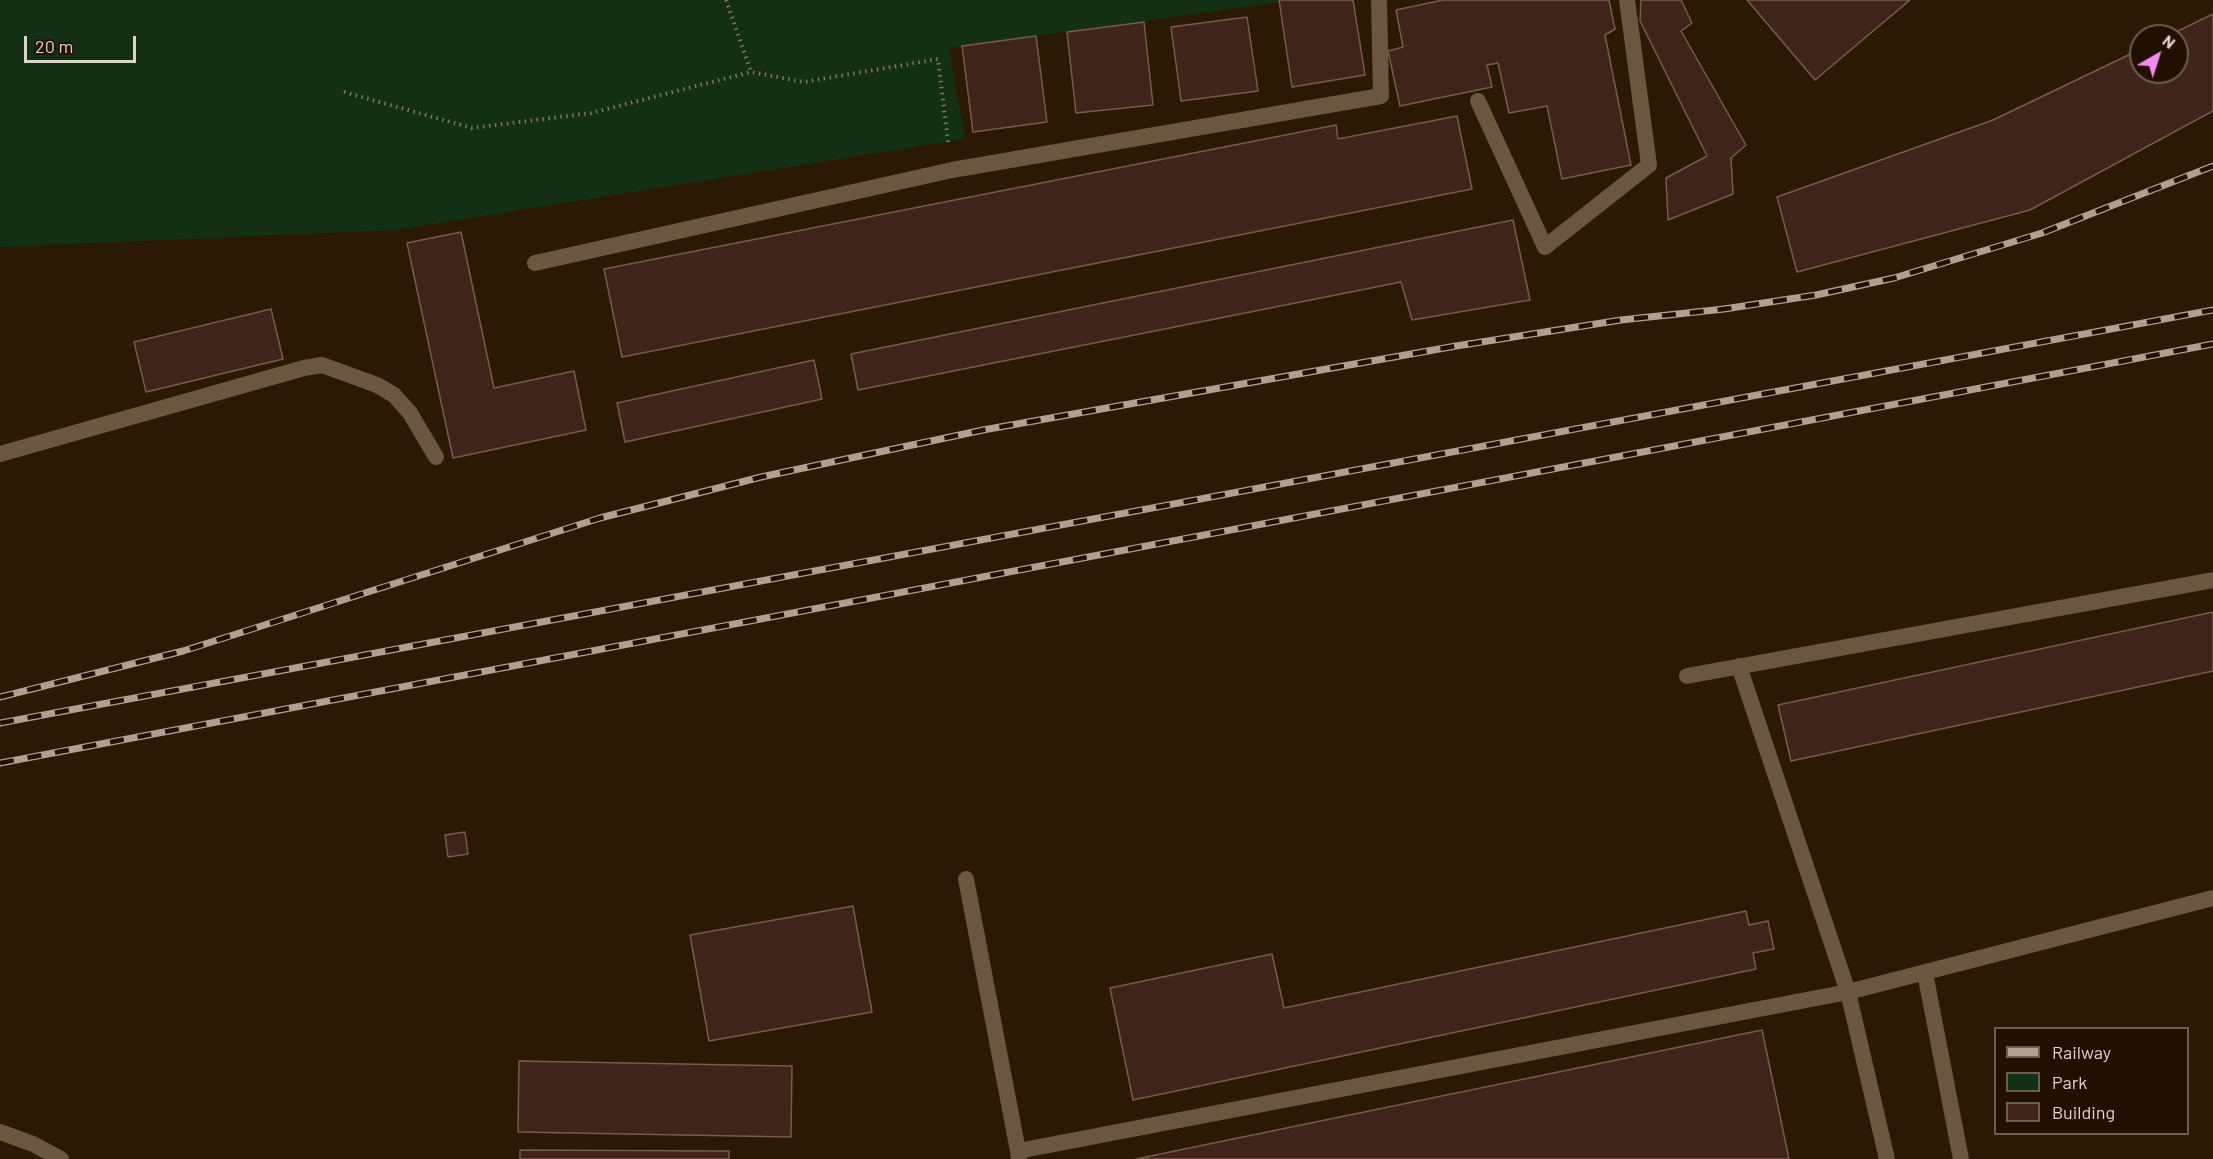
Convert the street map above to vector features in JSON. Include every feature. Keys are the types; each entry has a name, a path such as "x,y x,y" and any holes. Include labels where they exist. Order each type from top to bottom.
{"lane":[{"path":"535,263 952,170 1381,96 1379,0"},
{"path":"1478,101 1545,247 1649,165 1628,0"},
{"path":"0,454 304,368 322,365 377,385 394,395 410,413 436,457"},
{"path":"1687,676 2213,580"},
{"path":"1739,666 1848,992 1887,1159"},
{"path":"966,879 1018,1155 1848,992 2213,898"},
{"path":"1925,973 1961,1159"},
{"path":"0,1132 33,1144 61,1159"}],"path":[{"path":"726,0 751,72"},
{"path":"344,92 471,128 591,113 751,72 804,82 938,59 952,170"}],"green space":[{"path":"0,0 1296,0 949,48 965,139 395,230 0,247"}],"building":[{"path":"1279,0 1353,0 1365,75 1292,87"},
{"path":"1443,0 1609,0 1615,29 1605,35 1631,165 1562,179 1547,106 1509,113 1498,63 1487,65 1492,87 1400,106 1388,51 1403,47 1396,10"},
{"path":"1641,0 1681,0 1692,23 1681,31 1746,145 1731,158 1733,194 1668,220 1666,178 1707,156 1640,21"},
{"path":"1747,0 1910,0 1815,80"},
{"path":"2213,14 2213,111 2030,210 1797,272 1777,197 1993,120 2129,55 2129,84 2189,84 2189,26"},
{"path":"1247,17 1258,91 1181,101 1171,27"},
{"path":"1144,22 1153,105 1076,113 1067,32"},
{"path":"1036,36 1047,122 973,132 962,46"},
{"path":"1457,116 1472,189 622,357 604,269 1336,125 1338,139"},
{"path":"1513,220 1530,300 1412,320 1401,282 858,390 851,354"},
{"path":"461,232 494,388 574,371 586,430 453,458 407,243"},
{"path":"271,309 283,359 146,392 134,342"},
{"path":"814,360 822,399 625,442 617,403"},
{"path":"2213,612 2213,671 1791,761 1778,705"},
{"path":"465,832 468,854 448,857 445,835"},
{"path":"853,906 872,1012 709,1041 690,935"},
{"path":"1746,911 1749,925 1768,921 1774,949 1753,953 1756,969 1133,1100 1110,988 1272,954 1284,1008"},
{"path":"1762,1030 1789,1159 1136,1159"},
{"path":"519,1061 792,1066 791,1137 518,1132"},
{"path":"520,1150 729,1151 729,1159 520,1159"}],"railway":[{"path":"0,697 183,651 600,518 761,477 983,430 1456,346 1621,320 1724,309 1816,295 1894,278 2042,233 2213,166"},
{"path":"0,723 2213,310"},
{"path":"0,763 2213,344"}]}
